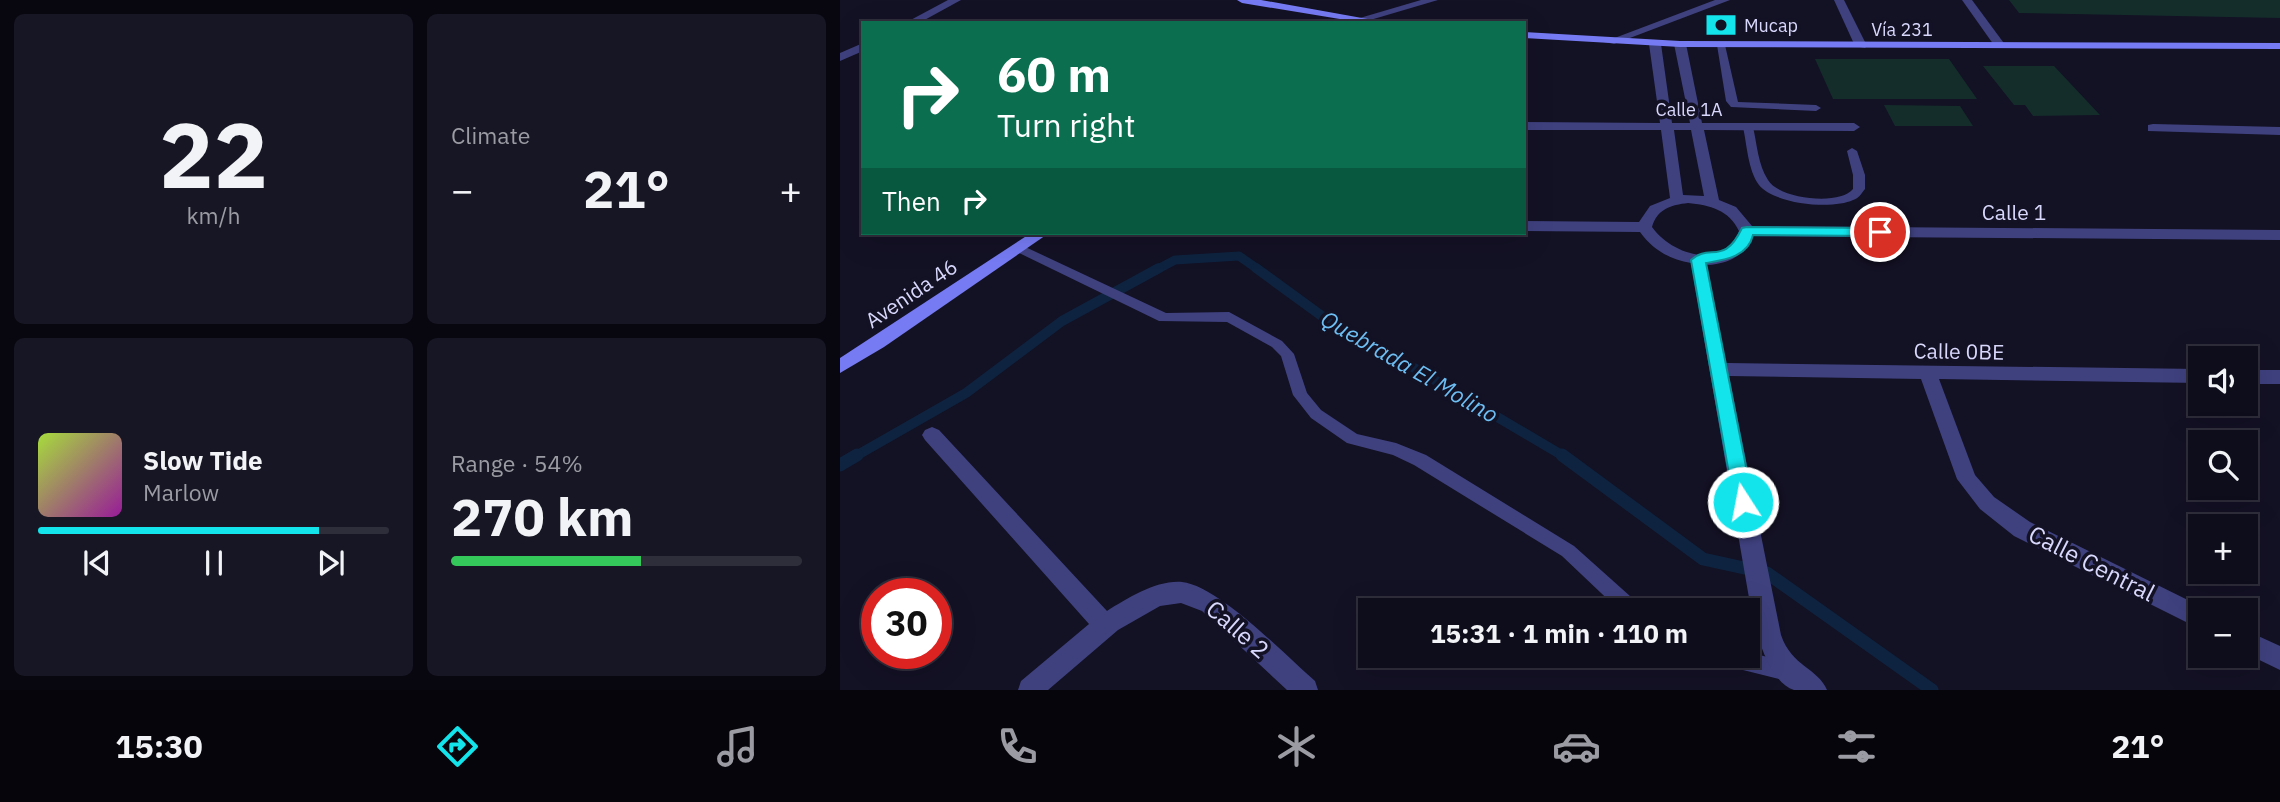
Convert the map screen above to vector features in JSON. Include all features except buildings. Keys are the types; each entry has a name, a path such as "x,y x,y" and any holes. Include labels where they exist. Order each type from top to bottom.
{"main road":[{"path":"1242,0 1351,21"},
{"name":"Vía 231","path":"1526,35 1610,43 1721,45 2280,46"},
{"name":"Avenida 46","path":"840,366 1038,235"}],"street":[{"path":"914,21 956,0"},
{"path":"1360,21 1433,0"},
{"path":"1610,43 1725,0"},
{"path":"1839,0 1861,46"},
{"path":"1967,0 2000,46"},
{"path":"1656,44 1677,200"},
{"path":"1680,44 1712,201"},
{"path":"840,58 861,47"},
{"name":"Calle 1A","path":"1526,126 1854,127"},
{"path":"2154,128 2280,131"},
{"path":"1677,200 1712,201 1736,213 1747,231 1745,240 1728,255 1698,260 1678,257 1650,239 1645,228 1650,213 1657,207 1677,200"},
{"path":"1526,226 1645,228"},
{"name":"Calle 1","path":"1747,231 2280,235"},
{"path":"1698,260 1765,621 1774,653 1787,671 1815,690"},
{"name":"Calle 0BE","path":"1717,369 2188,376"},
{"name":"Calle Central","path":"1928,374 1968,478 1987,503 2022,528 2188,612"},
{"path":"2258,377 2280,377"},
{"path":"932,435 1105,625 1030,690"},
{"name":"Calle 2","path":"1105,625 1130,607 1154,597 1177,593 1200,597 1306,690"},
{"path":"2258,647 2280,658"}],"lane":[{"path":"1721,45 1731,101 1735,105 1816,108"},
{"path":"1748,127 1763,183 1773,193 1790,198 1836,201 1852,197 1859,189 1859,175 1852,151"},
{"path":"1019,248 1164,318 1229,317 1277,344 1287,354 1300,395 1316,414 1353,439 1396,449 1420,460 1568,551 1619,598"},
{"path":"1760,665 1787,671"}],"green space":[{"path":"2009,0 2280,0 2280,18 2019,13"},
{"path":"1815,59 1949,59 1977,99 1833,99"},
{"path":"1983,66 2054,66 2100,115 2033,116 2025,105 2014,105"},
{"path":"1884,105 1960,106 1973,126 1895,126"}],"waterway":[{"name":"Quebrada El Molino","path":"1156,270 1175,260 1239,256 1259,270"},
{"name":"Quebrada El Molino","path":"854,457 966,393 1062,321 1159,268"},
{"name":"Quebrada El Molino","path":"1256,268 1352,338 1399,359 1564,456"},
{"name":"Quebrada El Molino","path":"840,465 857,455"},
{"name":"Quebrada El Molino","path":"1564,456 1703,559 1767,573 1932,690"}],"place":[{"name":"Mucap","path":"1721,25"}],"route":[{"path":"1743,502 1698,260 1714,259 1739,249 1747,231 1880,232"}]}
